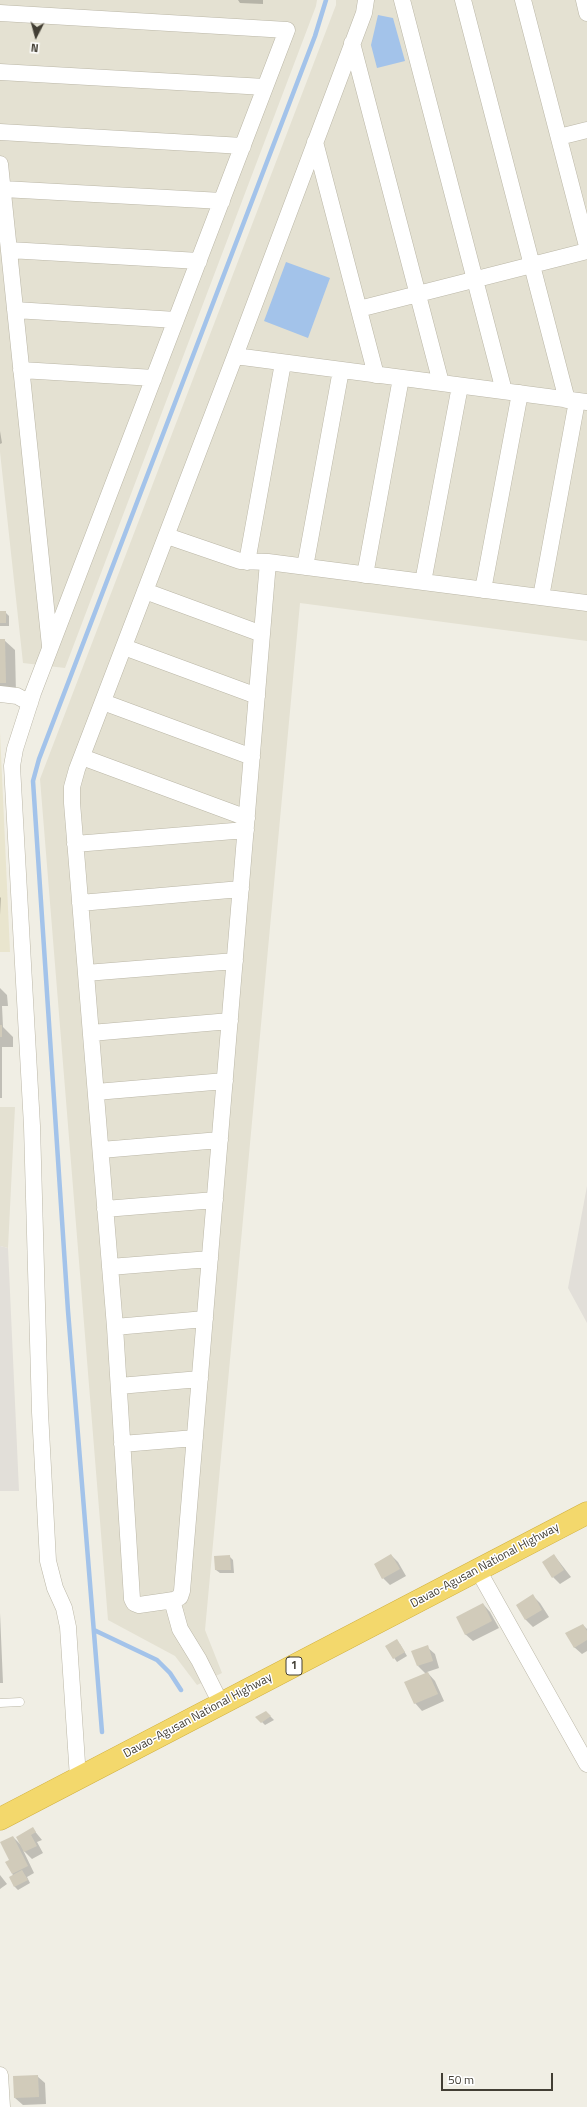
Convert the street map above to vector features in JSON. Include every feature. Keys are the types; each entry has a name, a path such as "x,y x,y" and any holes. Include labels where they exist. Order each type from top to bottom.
{"highway":[{"name":"Davao-Agusan National Highway","path":"0,1819 587,1513"}],"street":[{"path":"268,562 182,1591 180,1597 172,1600 142,1605 134,1603 132,1600 115,1327 75,844 72,795 74,778 364,13 366,0"},
{"path":"402,0 475,280 512,392 483,590"},
{"path":"463,0 532,265 577,401 541,597"},
{"path":"523,0 587,246"},
{"path":"584,0 587,13"},
{"path":"0,13 287,30 50,650 15,748 12,785 32,1126 40,1412 48,1561 54,1588 64,1608 68,1627 78,1778"},
{"path":"352,43 441,383"},
{"path":"0,72 265,87"},
{"path":"559,137 587,130"},
{"path":"0,132 243,146"},
{"path":"315,142 376,375"},
{"path":"0,164 50,650"},
{"path":"3,189 222,201"},
{"path":"9,250 199,261"},
{"path":"359,309 587,251"},
{"path":"15,310 176,320"},
{"path":"235,356 577,401"},
{"path":"247,562 283,363"},
{"path":"21,370 154,378"},
{"path":"305,567 341,370"},
{"path":"365,575 401,378"},
{"path":"423,582 460,386"},
{"path":"167,536 222,556 247,562 268,562 587,603"},
{"path":"145,591 262,634"},
{"path":"124,647 257,696"},
{"path":"0,694 17,696 30,703"},
{"path":"103,702 252,757"},
{"path":"82,757 246,824"},
{"path":"75,844 246,824"},
{"path":"80,903 241,889"},
{"path":"86,973 235,961"},
{"path":"91,1033 230,1021"},
{"path":"96,1092 225,1081"},
{"path":"101,1150 220,1140"},
{"path":"106,1209 215,1200"},
{"path":"110,1267 210,1259"},
{"path":"115,1327 205,1319"},
{"path":"119,1386 200,1379"},
{"path":"122,1444 195,1438"},
{"path":"478,1570 587,1764"},
{"path":"172,1600 180,1629 199,1660 221,1704"},
{"path":"0,2075 2,2107"}],"lane":[{"path":"0,1703 20,1702"}],"shaded area":[{"path":"0,0 317,0 65,668 23,663 0,452"},
{"path":"336,0 587,0 587,641 300,603 205,1630 222,1673 197,1685 175,1656 108,1620 40,779 336,5"},
{"path":"0,732 10,952 0,952"},
{"path":"0,1107 15,1107 8,1248 0,1246"},
{"path":"587,1186 587,1323 568,1288"},
{"path":"0,1246 8,1248 19,1491 0,1491"}],"water":[{"path":"378,15 393,18 405,61 377,68 371,45"},
{"path":"286,262 330,278 308,338 264,321"}],"building":[{"path":"0,611 6,611 6,623 0,623"},
{"path":"0,639 5,639 6,683 0,683"},
{"path":"0,1025 2,1025 2,1037 0,1037"},
{"path":"391,1554 400,1569 382,1579 374,1564"},
{"path":"554,1554 564,1570 552,1578 542,1562"},
{"path":"230,1555 231,1570 215,1570 214,1556"},
{"path":"533,1594 542,1610 525,1620 516,1605"},
{"path":"483,1603 492,1621 465,1635 456,1617"},
{"path":"583,1624 587,1631 587,1640 574,1648 565,1633"},
{"path":"397,1639 405,1652 393,1659 385,1646"},
{"path":"428,1645 433,1661 417,1666 411,1651"},
{"path":"428,1672 438,1694 414,1704 404,1682"},
{"path":"266,1711 271,1716 261,1723 255,1717"},
{"path":"33,1827 36,1832 31,1835 37,1846 24,1852 16,1837"},
{"path":"13,1836 28,1866 12,1874 5,1862 9,1860 0,1842"},
{"path":"22,1870 28,1880 14,1887 9,1877"},
{"path":"38,2075 39,2097 14,2098 13,2076"}],"waterway":[{"path":"102,1732 68,1311 33,781 39,759 315,36 326,0"},
{"path":"94,1630 157,1660 170,1673 181,1690"}]}
